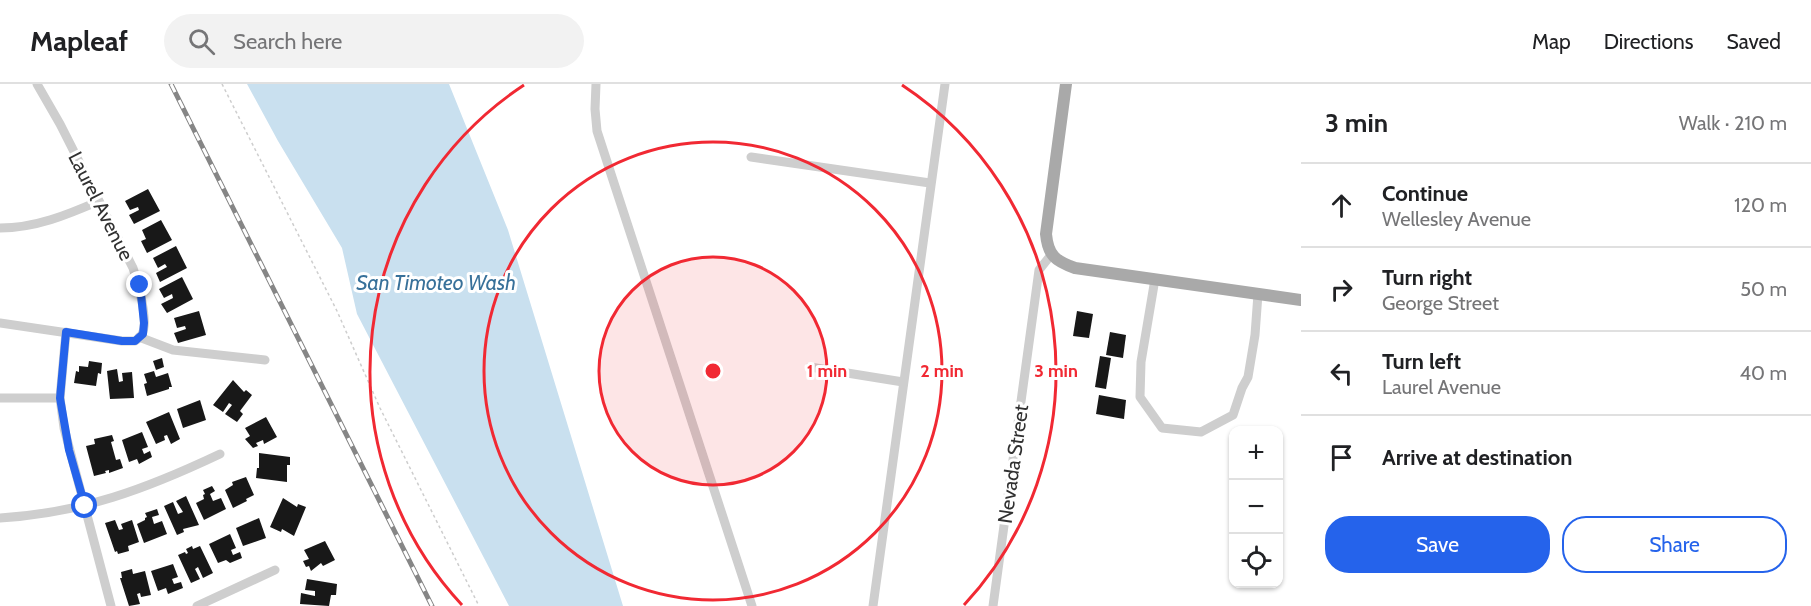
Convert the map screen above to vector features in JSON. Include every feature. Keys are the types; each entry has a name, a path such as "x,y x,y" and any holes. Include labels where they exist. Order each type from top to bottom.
{"main road":[{"path":"1066,84 1046,234 1051,255 1075,268 1301,300"}],"street":[{"name":"Laurel Avenue","path":"37,84 133,268 140,285 144,323 141,336"},
{"path":"596,84 597,131 752,606"},
{"path":"873,606 945,84"},
{"path":"751,157 930,183"},
{"path":"0,228 44,222 99,201"},
{"name":"Nevada Street","path":"993,606 1039,270 1051,255"},
{"path":"1155,279 1141,362 1140,397 1162,428 1201,432 1233,414 1248,377 1255,335 1258,294"},
{"path":"0,323 122,341 135,341 141,336 155,345 173,350 265,360"},
{"path":"66,332 60,398 69,450 111,606"},
{"path":"810,367 903,382"},
{"path":"0,398 60,398"},
{"path":"0,518 47,514 85,506 132,492 220,454"},
{"path":"197,606 275,570"}],"path":[{"path":"222,84 337,311 380,408 479,606"}],"water":[{"name":"San Timoteo Wash","path":"247,84 449,84 508,230 623,606 509,606 357,314 342,248"}],"building":[{"path":"148,189 160,211 134,224 129,215 139,210 138,207 130,210 125,201"},
{"path":"161,220 172,240 147,253 141,241 146,239 142,230"},
{"path":"176,246 187,268 160,282 156,273 167,267 165,264 158,268 153,258"},
{"path":"182,277 193,299 167,313 161,304 173,298 172,294 164,298 159,289"},
{"path":"199,311 206,335 178,343 174,333 186,329 185,326 177,328 174,318"},
{"path":"1077,311 1093,314 1089,338 1073,336"},
{"path":"1110,332 1126,335 1123,358 1106,355"},
{"path":"1100,356 1111,358 1106,389 1095,387"},
{"path":"162,358 164,367 156,370 153,361"},
{"path":"89,361 102,363 101,374 98,373 96,386 74,383 79,366 88,367"},
{"path":"117,369 119,382 123,381 122,373 132,372 134,398 110,399 107,371"},
{"path":"154,371 156,377 168,373 172,387 147,396 144,374"},
{"path":"233,380 244,392 246,390 252,395 240,411 243,414 237,422 225,414 232,405 229,403 223,412 213,405"},
{"path":"1099,395 1126,400 1124,419 1096,414"},
{"path":"200,400 206,420 183,428 177,409"},
{"path":"169,412 180,439 171,444 167,435 164,436 165,440 156,444 146,422"},
{"path":"266,417 277,437 264,444 263,440 256,443 258,446 253,448 245,439 250,436 245,428"},
{"path":"142,432 148,447 142,449 144,454 150,451 152,457 139,464 137,459 129,462 122,440"},
{"path":"112,435 114,441 111,442 116,460 120,459 123,468 109,473 109,470 105,471 106,473 94,476 86,446 95,444 94,439"},
{"path":"259,453 290,457 290,465 287,465 287,482 256,478"},
{"path":"246,477 254,495 233,508 225,490 233,485 232,482"},
{"path":"212,486 215,491 210,494 213,501 221,498 226,509 204,520 196,503 204,499 203,490"},
{"path":"186,496 199,525 183,529 184,532 177,535 164,506 173,502 178,514 183,512 176,501"},
{"path":"283,498 297,507 298,504 306,507 294,536 282,529 281,532 270,527"},
{"path":"157,509 159,515 152,517 154,524 162,521 167,534 144,543 137,524 145,520 147,517 145,513"},
{"path":"259,518 266,538 243,546 236,528"},
{"path":"115,520 119,530 123,529 121,524 132,520 139,542 128,546 129,551 118,554 117,551 115,552 105,523"},
{"path":"230,534 236,548 231,550 233,555 240,552 242,558 230,563 226,560 218,563 209,544"},
{"path":"325,541 335,560 323,566 321,563 311,571 303,561 309,559 304,550"},
{"path":"192,546 193,549 200,546 213,573 203,578 198,567 195,569 200,579 191,583 178,555 188,553 186,549"},
{"path":"173,564 178,577 172,579 174,584 181,582 183,588 168,594 166,588 158,591 151,571"},
{"path":"132,569 133,574 145,571 151,595 141,597 140,593 137,594 140,604 129,606 120,578 122,578 121,572"},
{"path":"307,579 337,584 336,595 331,595 329,606 300,604 301,593 315,596 315,591 305,590"}],"railway":[{"path":"171,84 432,606"}],"route":[{"path":"85,506 69,450 60,398 66,332 135,341 143,334 144,323 140,285"}]}
